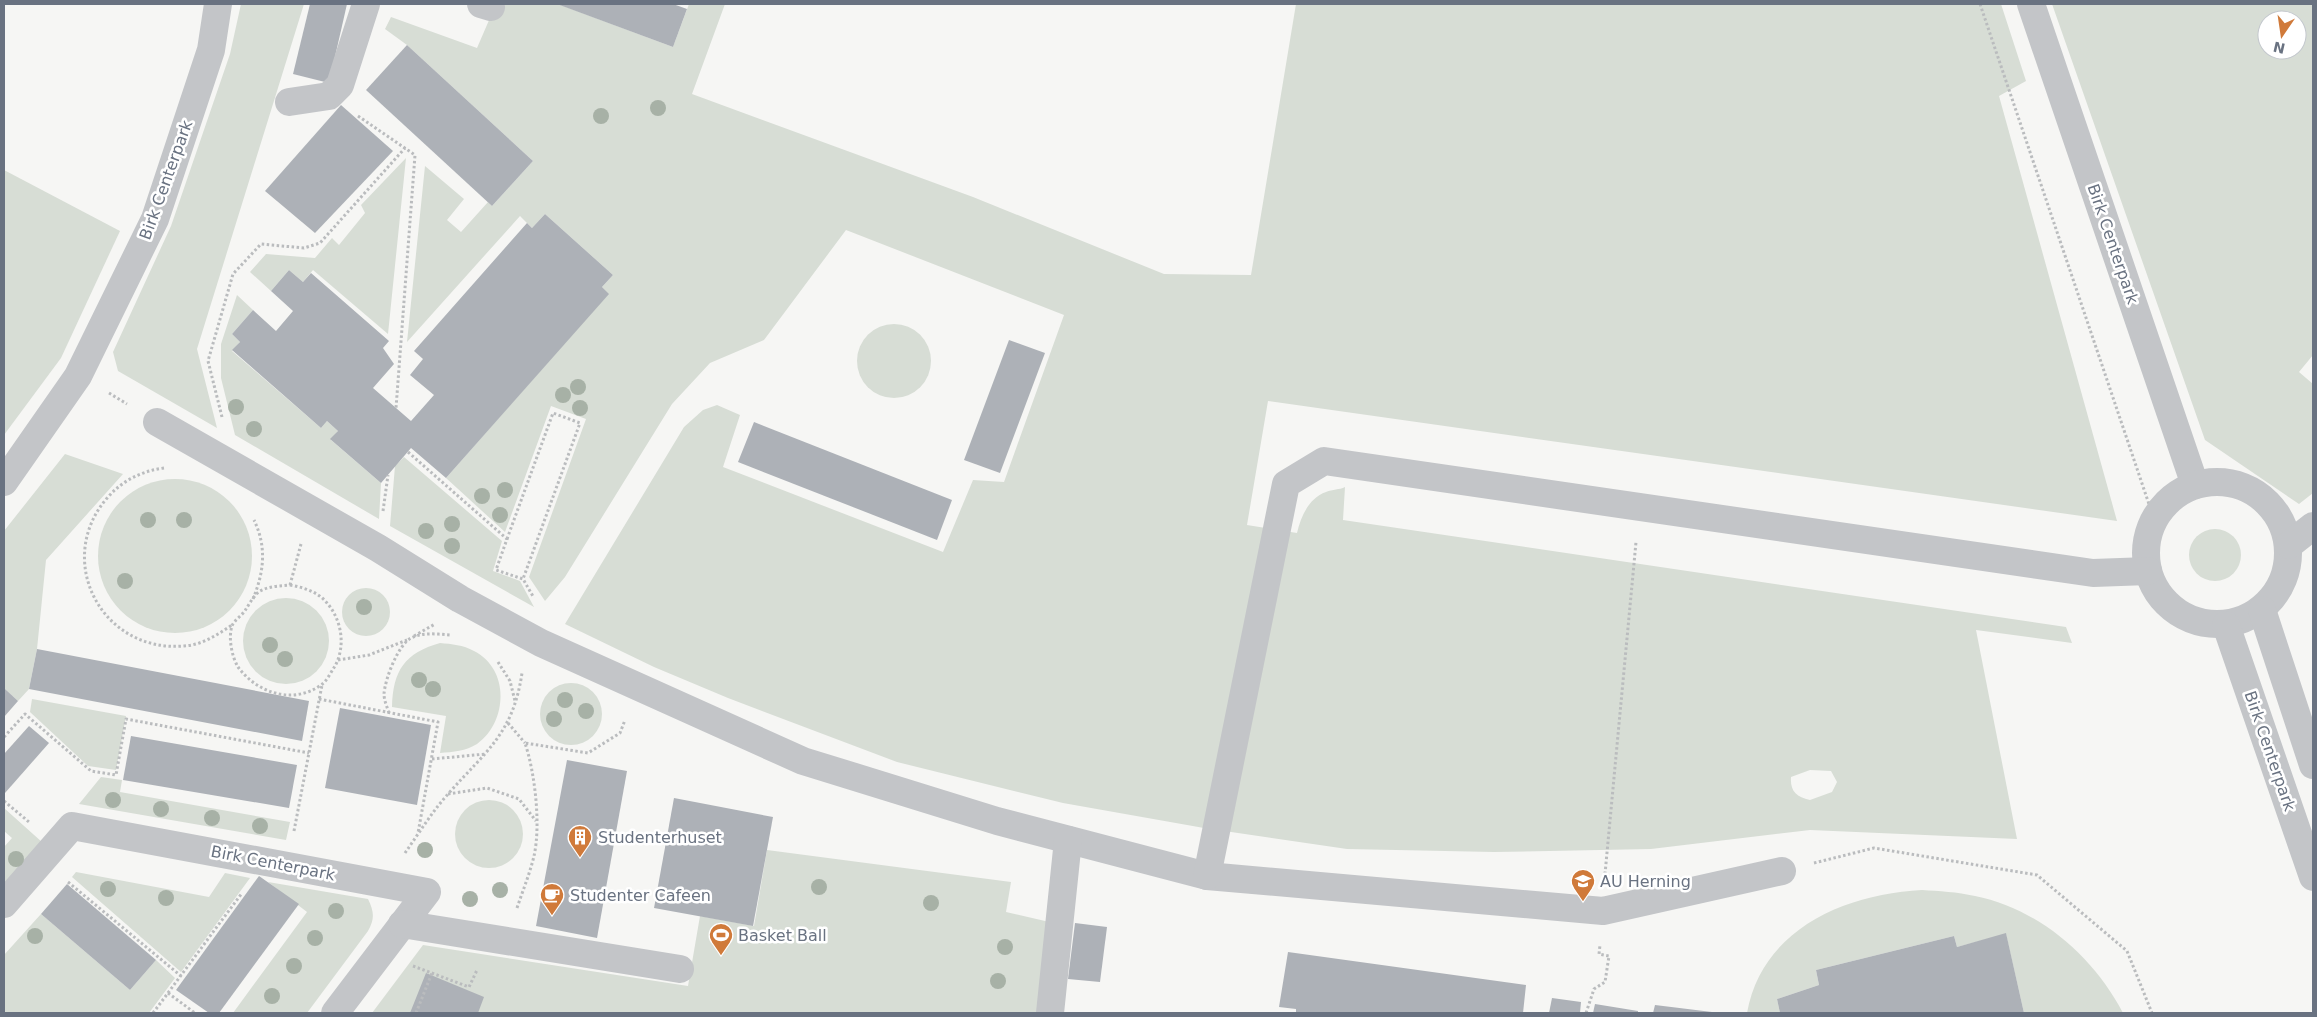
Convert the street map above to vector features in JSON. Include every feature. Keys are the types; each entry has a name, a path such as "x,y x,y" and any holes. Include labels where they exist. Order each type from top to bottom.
{"street":[{"name":"Birk Centerpark","path":"4,482 78,376 156,219 211,50 218,4"},
{"path":"289,102 329,96 340,85 366,4"},
{"name":"Birk Centerpark","path":"2031,4 2194,485"},
{"path":"157,422 460,599 527,635 803,761 997,821 1207,876 1603,911 1782,870"},
{"path":"1207,876 1286,484 1324,461 2093,573 2148,572"},
{"path":"2226,482 2256,493 2278,515 2289,545 2288,570 2278,592 2262,610 2226,625 2200,624 2177,614 2158,595 2148,572 2146,545 2154,519 2171,498 2194,485 2226,482"},
{"path":"2289,545 2313,526"},
{"path":"2262,610 2313,765"},
{"name":"Birk Centerpark","path":"2226,625 2313,877"},
{"name":"Birk Centerpark","path":"4,904 72,826 426,892 335,1013"},
{"path":"1050,1013 1068,840"},
{"path":"402,924 680,968"}],"path":[{"path":"1980,4 2154,519"},
{"path":"329,96 415,155 396,408"},
{"path":"214,455 225,430 208,361 233,274 261,244 304,248 320,243 405,148"},
{"path":"78,376 157,422"},
{"path":"524,579 580,423 553,413 496,570 524,579 537,603"},
{"path":"408,452 507,539"},
{"path":"169,468 152,470 127,480 114,490 93,517 85,542 85,570 91,592 100,607 123,630 145,642 161,646 185,646 211,638 232,625 244,614 253,599 263,568 263,546 253,516"},
{"path":"1586,1013 1594,989 1605,982 1609,956 1599,954 1608,830 1639,507"},
{"path":"290,585 310,510"},
{"path":"153,1013 181,976 276,864 309,753 322,685 338,660 342,643 340,626 333,611 322,598 307,589 290,585 267,589 260,592 253,599"},
{"path":"389,713 384,694 388,675 397,656 410,639 434,625 460,599"},
{"path":"232,625 231,645 236,664 247,679 262,690 281,695 299,694 322,685"},
{"path":"338,660 369,655 428,634 453,635"},
{"path":"383,884 448,794 487,754 508,723 519,691 527,635"},
{"path":"496,659 510,681 515,702"},
{"path":"525,743 588,752 620,733 640,687"},
{"path":"319,699 438,722 417,837"},
{"path":"4,737 25,714 91,771 116,775 126,719 309,753"},
{"path":"506,941 534,854 537,821 530,760 525,743 508,723"},
{"path":"432,759 487,754"},
{"path":"448,794 487,788 519,799 537,821"},
{"path":"1782,870 1874,848 2037,875 2127,951 2152,1013"},
{"path":"42,860 181,976"},
{"path":"416,1013 432,973"},
{"path":"168,993 195,1013"}],"shaded area":[{"path":"241,4 304,4 197,349 217,428 118,371 113,352 171,226 230,54"},
{"path":"496,4 558,4 673,47 689,4 725,4 692,94 973,197 1164,274 1251,275 1296,4 2001,4 2026,81 1999,96 2117,521 1268,401 1247,525 1297,533 1303,514 1310,503 1326,492 1345,487 1343,520 2066,627 2072,643 1976,630 2017,839 1810,830 1651,849 1494,852 1347,849 1204,828 1063,803 897,762 728,698 654,667 565,624 684,427 703,410 717,405 740,415 723,467 943,552 973,480 1004,482 1064,315 846,230 764,340 710,363 672,404 565,577 545,601 529,577 586,419 551,406 505,532 446,478 608,294 602,287 613,275 545,214 532,228 520,216 407,342 425,166 464,199 447,220 461,232 488,202 492,206 533,161 407,45 385,29 391,17 477,48","holes":["1810,770 1831,771 1837,782 1832,792 1810,800 1801,797 1793,790 1791,777"]},
{"path":"2052,4 2313,4 2313,355 2299,372 2313,384 2313,493 2299,504 2205,440"},
{"path":"406,158 388,334 313,270 303,282 289,270 271,291 250,272 266,254 315,258 332,238 339,245 365,213 361,205"},
{"path":"4,170 120,231 61,358 4,435"},
{"path":"237,295 253,310 232,334 240,342 232,351 321,428 327,421 338,431 331,440 381,483 379,519 235,435 221,378 221,344"},
{"path":"894,324 915,330 925,340 931,361 925,382 915,392 894,398 873,392 863,382 857,361 863,340 873,330"},
{"path":"65,454 123,474 46,560 37,649 29,689 18,701 4,688 4,531"},
{"path":"404,457 502,541 493,571 520,581 534,607 390,526 395,466"},
{"path":"175,479 190,480 205,485 230,501 246,526 251,541 251,571 246,586 230,611 205,627 190,632 175,633 160,632 145,627 120,611 104,586 99,571 98,556 99,541 104,526 120,501 145,485 160,480"},
{"path":"2210,529 2220,529 2230,533 2237,540 2241,555 2237,570 2230,577 2220,581 2210,581 2200,577 2193,570 2189,560 2189,550 2193,540 2200,533"},
{"path":"361,588 371,588 383,595 390,607 390,617 383,629 371,636 361,636 353,632 346,625 342,617 342,607 346,599 353,592"},
{"path":"286,598 303,601 317,610 326,624 329,641 326,658 317,672 303,681 286,684 269,681 255,672 246,658 243,641 246,624 255,610 269,601"},
{"path":"440,643 466,647 486,659 494,670 501,696 495,723 487,734 477,744 455,752 440,753 446,716 392,707 395,683 403,665 418,652"},
{"path":"571,683 588,688 593,692 597,697 602,714 597,731 593,736 588,740 571,745 554,740 549,736 545,731 540,714 545,697 549,692 554,688"},
{"path":"32,699 126,716 116,770 88,766 30,712"},
{"path":"101,777 122,780 120,792 290,822 286,840 79,804"},
{"path":"489,800 502,803 513,810 520,821 523,834 520,847 513,858 502,865 489,868 476,865 465,858 458,847 455,834 458,821 465,810 476,803"},
{"path":"4,808 43,843 4,888 4,847 12,838 4,831"},
{"path":"767,850 1011,882 1006,912 1058,924 1050,1013 372,1013 423,945 688,986 700,916 754,926"},
{"path":"76,872 209,897 225,873 250,878 181,972 72,877"},
{"path":"268,882 368,899 372,907 373,919 368,931 307,1013 233,1013 307,912"},
{"path":"1922,890 1975,896 1999,902 2042,924 2080,954 2111,992 2123,1013 2024,1013 2006,934 1957,947 1954,936 1816,970 1819,985 1777,999 1780,1013 1747,1013 1756,984 1770,959 1789,938 1811,922 1837,909 1864,899"},
{"path":"41,914 130,990 156,960 175,978 149,1013 4,1013 4,955"}],"building":[{"path":"310,4 347,4 329,83 293,74"},
{"path":"557,4 673,4 687,9 673,47"},
{"path":"407,45 533,161 492,206 366,90"},
{"path":"341,105 393,151 315,233 265,191"},
{"path":"545,214 613,275 602,287 609,294 446,478 411,448 381,483 330,439 338,431 327,421 321,428 232,350 240,342 232,334 253,310 276,331 293,311 271,291 289,270 303,282 311,273 389,341 383,348 394,364 373,388 411,421 434,395 410,375 423,359 414,351 527,223 532,228"},
{"path":"1009,340 1045,353 1000,473 964,460"},
{"path":"754,422 952,500 937,540 738,462"},
{"path":"37,649 309,701 302,741 29,689"},
{"path":"4,688 18,701 4,717"},
{"path":"340,708 431,725 417,805 325,788"},
{"path":"29,726 49,743 5,793 4,754"},
{"path":"131,736 297,765 289,808 123,780"},
{"name":"Studenterhuset","path":"567,760 627,771 597,938 536,926"},
{"path":"674,798 773,817 753,926 654,908"},
{"path":"259,876 299,904 219,1013 209,1013 176,990"},
{"path":"67,884 156,960 130,990 41,914"},
{"path":"1075,923 1107,927 1100,982 1068,979"},
{"path":"2006,933 2024,1013 1780,1013 1777,999 1819,985 1816,970 1954,936 1957,947"},
{"path":"1288,952 1526,985 1523,1013 1296,1013 1296,1009 1279,1007"},
{"path":"426,973 484,997 478,1013 410,1013"},
{"path":"1552,998 1581,1002 1580,1013 1549,1013"},
{"path":"1595,1004 1638,1011 1638,1013 1593,1013"},
{"path":"1655,1005 1712,1012 1712,1013 1653,1013"}],"place":[{"name":"Studenterhuset","path":"580,858"},
{"name":"AU Herning","path":"1583,902"},
{"name":"Studenter Cafeen","path":"552,916"},
{"name":"Basket Ball","path":"721,956"}]}
